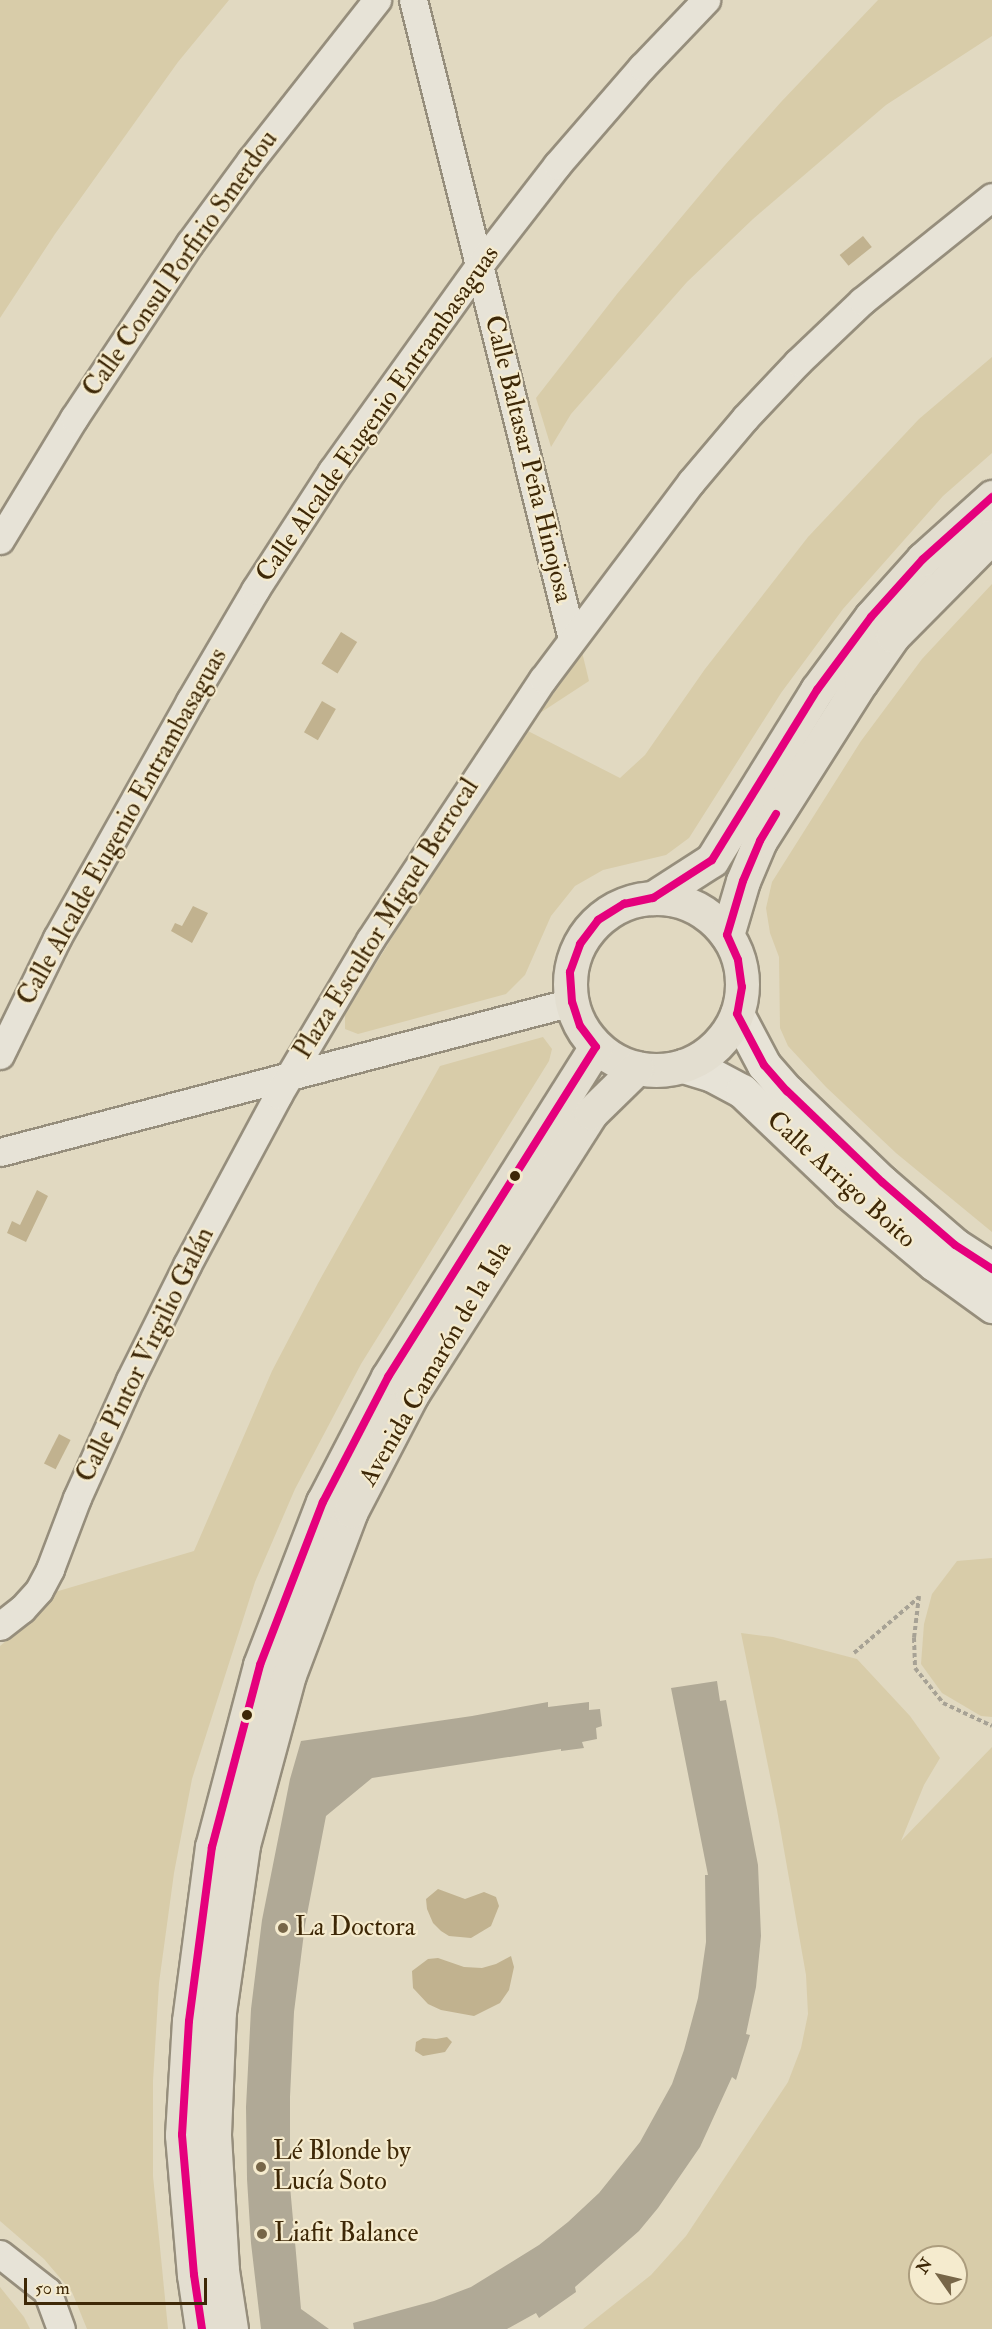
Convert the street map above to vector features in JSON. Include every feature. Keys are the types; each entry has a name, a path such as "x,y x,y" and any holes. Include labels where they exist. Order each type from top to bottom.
{"main road":[{"path":"654,898 712,860 817,690 871,617 923,558 992,497"},
{"path":"727,935 743,881 760,841 861,682 893,636 992,536"},
{"path":"654,898 682,902 707,914 727,935 738,960 742,987 737,1014 716,1046 683,1066 661,1070 637,1068 615,1061 596,1047 580,1026 572,1002 570,972 580,944 598,920 624,904 654,898"},
{"name":"Calle Arrigo Boito","path":"737,1014 764,1065 787,1091 891,1189 955,1245 992,1269"},
{"name":"Avenida Camarón de la Isla","path":"202,2329 194,2275 182,2135 189,2020 212,1847 260,1665 323,1502 388,1377 596,1047"},
{"name":"Calle Arrigo Boito","path":"683,1066 712,1075 742,1091 856,1198 934,1264 992,1306"},
{"name":"Avenida Camarón de la Isla","path":"231,2329 222,2270 214,2134 219,2012 243,1845 290,1675 351,1511 412,1394 591,1113 637,1068"}],"street":[{"name":"Calle Consul Porfirio Smerdou","path":"0,540 74,418 190,243 251,160 377,0"},
{"name":"Calle Baltasar Peña Hinojosa","path":"413,0 481,263 572,639"},
{"name":"Calle Alcalde Eugenio Entrambasaguas","path":"0,1055 57,938 255,590 332,471 481,263 565,156 642,67 706,0"},
{"path":"572,639 691,482 798,362 862,301 992,197"},
{"name":"Plaza Escultor Miguel Berrocal","path":"288,1077 370,940 443,827 572,639"},
{"name":"Plaza Escultor Miguel Berrocal","path":"288,1077 572,1002"},
{"path":"0,1152 288,1077"},
{"name":"Calle Pintor Virgilio Galán","path":"0,1626 22,1609 39,1590 130,1380 187,1265 288,1077"},
{"path":"0,2254 47,2291 61,2329"}],"path":[{"path":"854,1653 919,1596 914,1638 915,1668 942,1704 992,1726"}],"shaded area":[{"path":"0,0 229,0 178,62 55,234 0,318"},
{"path":"878,0 992,0 992,36 886,105 753,219 687,282 571,414 551,447 536,398 617,294 725,165"},
{"path":"863,236 872,247 848,266 840,255"},
{"path":"992,357 992,453 943,496 843,609 781,693 689,838 666,855 603,870 575,886 551,916 525,975 506,994 358,1034 345,1029 345,1014 432,873 526,730 620,778 645,755 705,669 808,537 919,419"},
{"path":"992,584 992,1232 896,1153 826,1087 788,1046 780,1028 779,957 770,933 766,908 772,882 861,741 922,659"},
{"path":"341,632 357,642 338,673 321,663"},
{"path":"582,652 589,681 540,713"},
{"path":"322,701 336,709 318,740 304,732"},
{"path":"193,906 208,913 192,943 171,931 175,923 182,926"},
{"path":"543,1037 552,1049 549,1061 361,1364 295,1489 255,1582 192,1779 174,1873 159,1983 153,2081 153,2176 168,2329 87,2329 72,2292 44,2259 0,2221 0,1646 34,1618 55,1592 194,1551 272,1371 318,1283 440,1066"},
{"path":"37,1190 48,1196 26,1242 7,1233 12,1221 20,1225"},
{"path":"59,1434 71,1440 56,1469 44,1463"},
{"path":"992,1558 992,1717 981,1716 942,1693 921,1664 924,1624 932,1594 957,1561"},
{"path":"741,1633 773,1637 857,1659 910,1716 940,1758 924,1785 901,1841 992,1747 992,2329 583,2329 651,2275 686,2236 788,2082 801,2048 808,2014 806,1975 777,1810"},
{"path":"438,1889 465,1899 484,1892 496,1897 499,1906 491,1926 471,1938 449,1936 441,1931 433,1923 427,1909 426,1899"},
{"path":"511,1956 514,1967 509,1990 500,2003 474,2016 441,2010 428,2004 413,1988 412,1971 428,1959 438,1958 464,1967 482,1968"},
{"path":"447,2037 452,2042 445,2052 423,2056 415,2051 416,2042 423,2038"},
{"path":"0,2287 24,2317 30,2329 0,2329"}],"building":[{"path":"717,1681 720,1701 726,1700 758,1865 761,1936 756,1987 746,2034 750,2035 736,2080 732,2077 700,2147 658,2208 639,2231 575,2287 576,2292 539,2318 536,2313 507,2329 354,2329 353,2323 434,2301 471,2287 539,2245 599,2193 640,2142 672,2084 684,2050 698,1998 706,1942 705,1875 708,1875 671,1688"},
{"path":"548,1702 548,1707 589,1702 589,1710 600,1709 602,1726 596,1728 597,1739 582,1742 584,1748 561,1751 561,1749 372,1778 326,1816 305,1925 294,2012 290,2097 290,2186 301,2309 329,2329 261,2329 251,2243 247,2179 246,2107 251,2009 262,1920 290,1779 301,1741 472,1716"}],"transit line":[{"path":"202,2329 194,2275 182,2135 189,2021 212,1847 260,1665 323,1502 388,1377 596,1047 580,1026 572,1002 570,972 580,944 598,920 624,904 653,898 712,860 817,690 871,617 923,559 992,497"},
{"path":"776,814 760,841 743,881 727,935 738,960 742,987 737,1014 764,1065 787,1091 882,1182 955,1245 992,1269"}],"place":[{"name":"La Doctora","path":"283,1928"},
{"name":"Lé Blonde by Lucía Soto","path":"261,2167"},
{"name":"Liafit Balance","path":"262,2234"}]}
